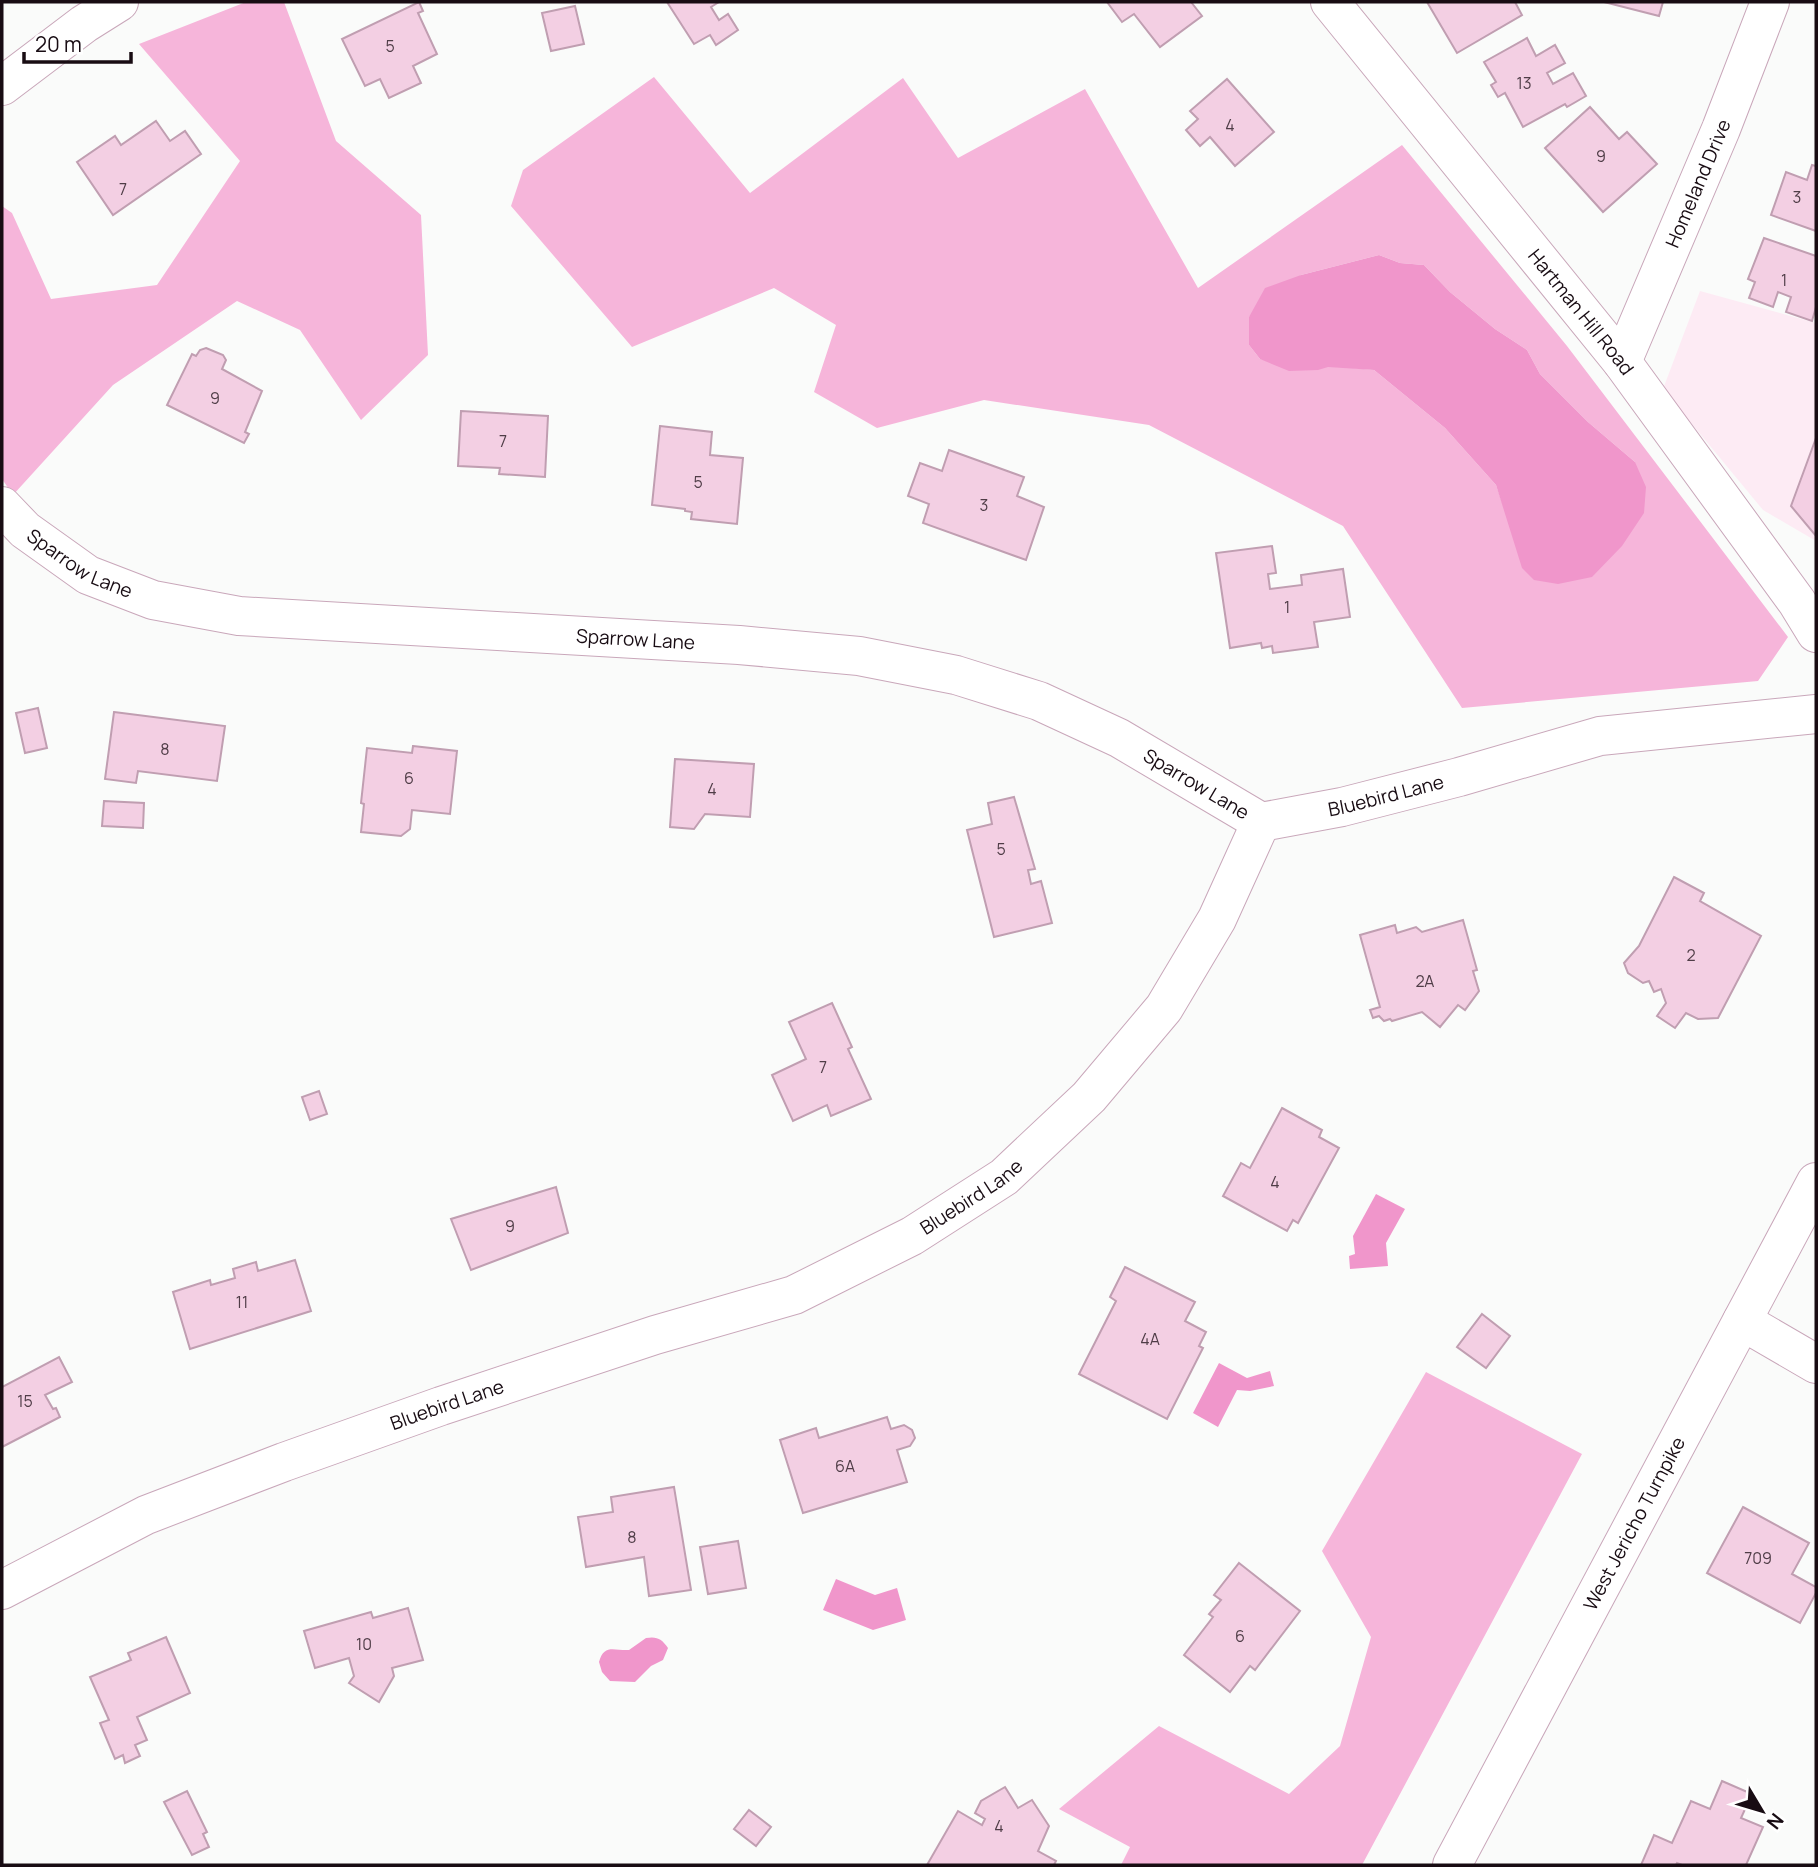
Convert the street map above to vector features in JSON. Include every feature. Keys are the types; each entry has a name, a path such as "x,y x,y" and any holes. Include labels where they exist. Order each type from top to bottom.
{"street":[{"path":"2,86 84,24 119,2"},
{"name":"Hartman Hill Road","path":"1330,2 1622,362 1797,602 1816,633"},
{"name":"Homeland Drive","path":"1622,362 1721,129 1770,2"},
{"name":"Sparrow Lane","path":"2,506 25,530 88,575 153,600 227,613 739,645 859,656 956,675 1039,701 1119,738 1261,822"},
{"name":"Bluebird Lane","path":"2,1590 146,1515 284,1462 491,1390 655,1335 794,1296 912,1236 1004,1177 1089,1097 1106,1077 1164,1007 1217,919 1261,822 1342,807 1600,736 1816,714"},
{"name":"West Jericho Turnpike","path":"1452,1865 1816,1182"},
{"path":"1742,1321 1816,1364"}],"shaded area":[{"path":"246,2 284,2 336,141 421,215 428,355 361,420 300,330 237,301 113,385 13,495 2,479 2,206 12,213 51,299 157,285 240,161 139,44"},
{"path":"654,77 750,193 903,78 958,158 1085,89 1198,288 1402,145 1567,346 1788,637 1758,681 1462,708 1343,526 1149,425 984,400 877,428 814,392 836,325 774,288 632,347 511,206 523,170","holes":["1379,255 1400,263 1424,265 1450,292 1495,329 1527,350 1540,374 1588,422 1635,462 1504,508 1496,485 1445,428 1374,370 1260,359 1249,345 1249,317 1301,275"]},
{"path":"1379,255 1400,263 1424,265 1450,292 1495,329 1527,350 1540,374 1588,422 1635,462 1646,487 1644,513 1622,546 1592,577 1558,584 1534,580 1522,568 1496,485 1445,428 1374,370 1328,367 1289,371 1260,359 1249,345 1249,317 1265,288 1301,275"},
{"path":"1700,291 1816,323 1816,541 1763,510 1663,389"},
{"path":"1376,1194 1405,1209 1386,1243 1388,1266 1350,1269 1349,1256 1355,1254 1353,1236"},
{"path":"1219,1363 1247,1378 1270,1371 1274,1386 1250,1391 1237,1390 1218,1427 1193,1413"},
{"path":"1426,1372 1582,1454 1362,1865 1121,1865 1130,1847 1059,1809 1159,1726 1289,1794 1340,1746 1371,1637 1322,1551"},
{"path":"836,1579 875,1595 897,1588 906,1620 873,1630 823,1610"},
{"path":"646,1638 656,1638 666,1645 668,1648 663,1660 651,1666 635,1682 610,1681 602,1672 599,1662 604,1652 611,1649 629,1650"}],"building":[{"path":"419,2 423,11 418,13 437,54 413,66 421,83 389,98 380,79 365,86 342,39"},
{"path":"667,2 719,2 711,7 719,20 728,14 738,30 716,45 710,35 694,44"},
{"path":"1107,2 1191,2 1202,16 1160,47 1134,14 1122,22"},
{"path":"1427,2 1515,2 1522,15 1457,53"},
{"path":"1604,2 1663,2 1659,16"},
{"path":"575,6 584,44 551,51 542,13"},
{"path":"1527,38 1536,56 1555,45 1565,63 1547,73 1553,84 1573,73 1586,96 1523,127 1505,93 1498,97 1491,85 1496,82 1484,62"},
{"path":"1227,79 1274,132 1235,166 1210,137 1200,146 1186,130 1198,119 1190,111"},
{"path":"1590,107 1619,139 1627,132 1657,164 1603,212 1545,148"},
{"path":"156,121 170,141 185,131 201,154 113,215 77,162 115,136 121,145"},
{"path":"1812,165 1816,166 1816,231 1771,215 1786,172 1807,180"},
{"path":"1764,238 1816,256 1816,307 1812,321 1786,312 1791,297 1778,292 1773,307 1749,298 1755,282 1748,279"},
{"path":"206,348 223,355 226,360 222,369 262,391 245,432 249,434 244,443 167,405 192,354 196,356 200,350"},
{"path":"461,411 548,416 545,477 499,474 500,468 458,466"},
{"path":"660,426 712,432 710,455 743,458 737,524 691,519 692,512 685,509 652,505"},
{"path":"1816,438 1816,536 1791,506"},
{"path":"949,450 1024,477 1017,496 1044,507 1026,560 923,523 929,504 908,496 920,463 942,471"},
{"path":"1272,546 1276,573 1268,574 1270,589 1302,585 1301,575 1343,569 1350,617 1314,622 1318,647 1273,653 1272,646 1262,648 1261,643 1230,648 1216,553"},
{"path":"38,708 47,748 25,753 16,713"},
{"path":"114,712 225,726 217,781 138,771 136,783 105,779"},
{"path":"413,746 457,751 450,814 412,810 410,829 401,836 361,832 367,748 412,753"},
{"path":"675,759 754,764 750,817 705,814 694,829 670,827"},
{"path":"1014,797 1035,869 1028,870 1031,884 1041,881 1052,923 994,937 967,830 992,824 988,803"},
{"path":"104,801 144,803 143,828 102,826"},
{"path":"1674,877 1704,893 1700,901 1761,936 1718,1018 1698,1019 1686,1013 1675,1028 1657,1016 1666,1003 1661,989 1654,992 1649,981 1643,983 1628,973 1624,963 1639,946"},
{"path":"1463,920 1477,970 1473,971 1479,991 1465,1010 1458,1005 1440,1027 1422,1012 1392,1021 1384,1021 1379,1016 1373,1018 1370,1010 1380,1007 1360,935 1395,925 1397,933 1416,927 1422,932"},
{"path":"832,1003 852,1047 848,1049 871,1099 831,1116 827,1105 793,1121 772,1075 806,1059 789,1022"},
{"path":"319,1091 327,1114 310,1120 302,1097"},
{"path":"1282,1108 1322,1130 1319,1137 1339,1148 1298,1223 1293,1220 1287,1231 1223,1196 1241,1163 1250,1168"},
{"path":"556,1187 568,1233 471,1270 451,1219"},
{"path":"295,1260 311,1311 190,1349 173,1292 210,1280 211,1285 235,1278 233,1269 256,1262 258,1271"},
{"path":"1125,1267 1195,1302 1185,1321 1206,1332 1199,1346 1203,1348 1167,1419 1079,1374 1116,1301 1110,1297"},
{"path":"1482,1314 1510,1336 1486,1368 1457,1347"},
{"path":"59,1357 72,1382 45,1395 60,1417 2,1447 2,1387"},
{"path":"887,1417 891,1429 904,1425 912,1430 915,1438 910,1446 897,1450 907,1482 803,1513 780,1440 816,1428 819,1438"},
{"path":"674,1487 691,1590 649,1596 644,1557 586,1567 578,1517 613,1512 611,1497"},
{"path":"1743,1507 1809,1543 1792,1574 1816,1587 1816,1593 1800,1623 1707,1573"},
{"path":"738,1541 746,1588 708,1594 700,1547"},
{"path":"1239,1563 1300,1611 1255,1670 1250,1666 1230,1692 1184,1655 1213,1617 1209,1614 1221,1600 1214,1595"},
{"path":"408,1608 423,1660 392,1668 394,1676 379,1702 349,1683 354,1676 349,1658 315,1668 304,1631 371,1612 373,1618"},
{"path":"166,1637 190,1693 137,1717 147,1740 135,1745 140,1756 125,1763 123,1755 115,1759 100,1723 109,1720 90,1677 131,1660 128,1653"},
{"path":"1722,1781 1752,1794 1741,1818 1763,1827 1746,1865 1641,1865 1654,1835 1672,1843 1691,1801 1710,1809"},
{"path":"1005,1787 1018,1808 1032,1800 1049,1826 1038,1851 1056,1861 1054,1865 927,1865 958,1811 982,1825 985,1819 975,1813 981,1801"},
{"path":"187,1791 207,1832 203,1834 209,1847 192,1855 164,1802"},
{"path":"749,1810 771,1827 756,1846 734,1829"}]}
